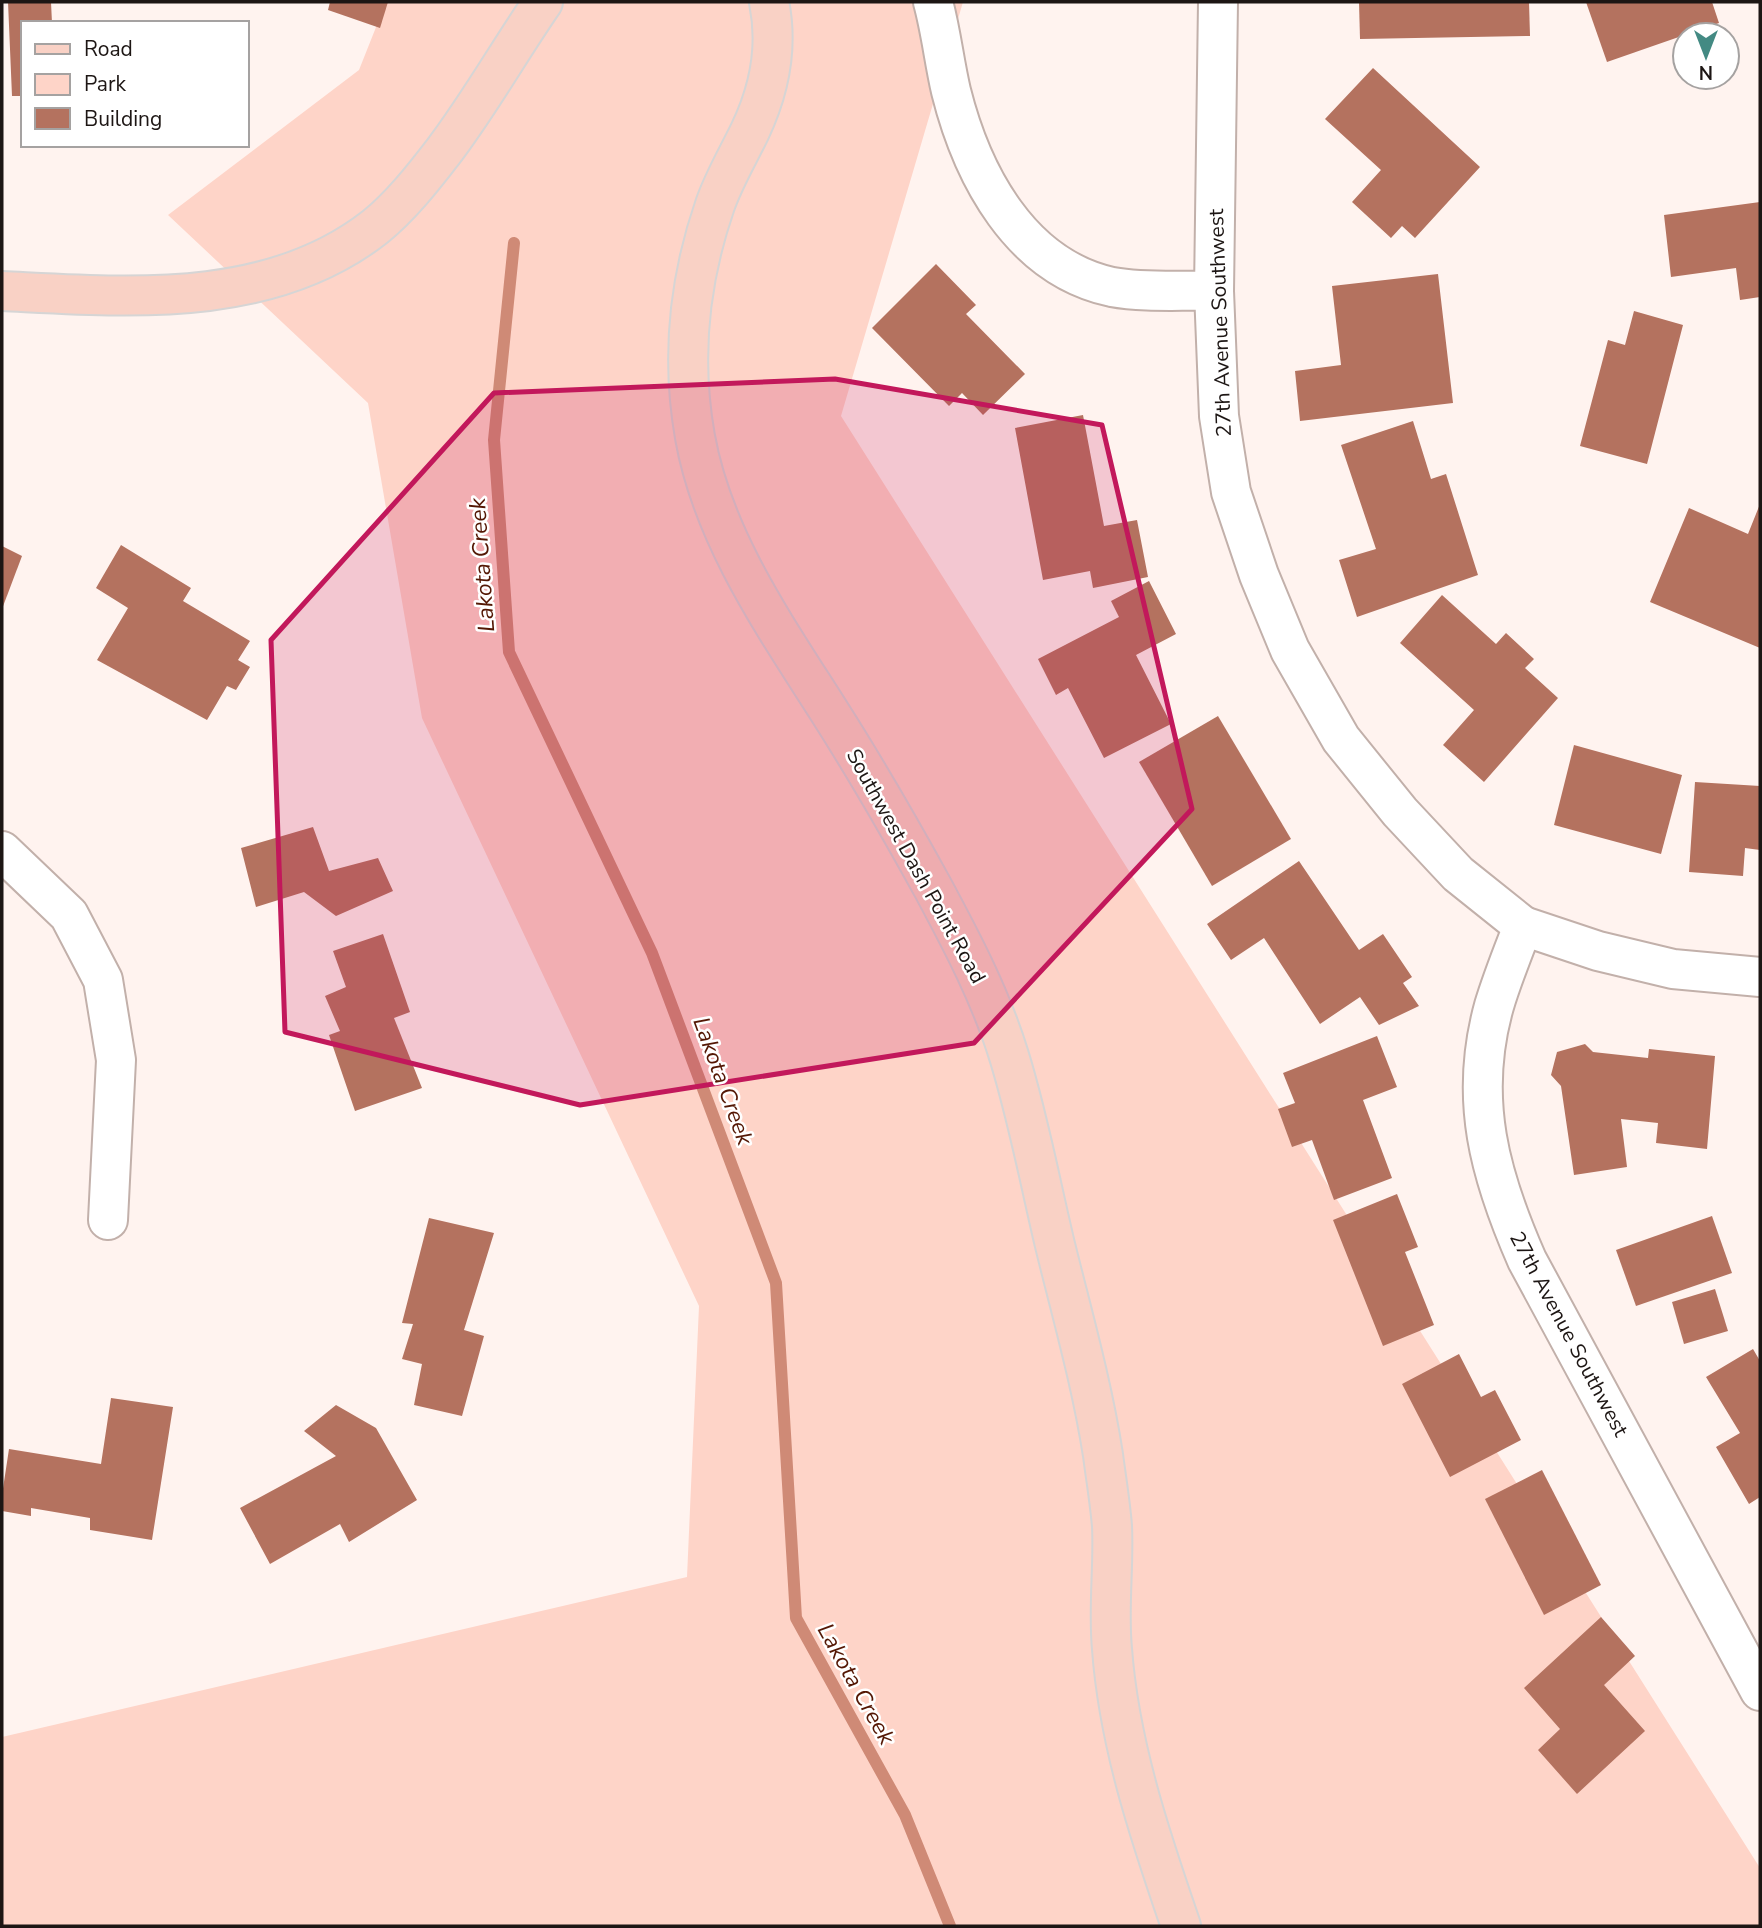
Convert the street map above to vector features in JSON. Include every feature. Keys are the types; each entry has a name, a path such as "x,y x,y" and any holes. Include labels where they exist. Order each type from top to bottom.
{"main road":[{"path":"2,291 131,297 240,287 281,277 349,245 377,226 444,151 543,2"},
{"name":"Southwest Dash Point Road","path":"769,2 774,34 766,91 753,126 717,199 694,282 689,324 688,378 695,438 702,469 722,524 765,610 884,798 948,916 985,992 1010,1058 1102,1449 1112,1526 1112,1649 1127,1748 1147,1828 1181,1926"}],"street":[{"path":"933,2 951,90 972,153 1003,212 1026,239 1050,260 1069,271 1109,286 1131,290 1214,291"},
{"name":"27th Avenue Southwest","path":"1218,2 1214,291 1219,416 1231,492 1259,575 1290,650 1341,738 1400,812 1458,874 1523,926 1494,1008 1486,1052 1483,1098 1493,1172 1508,1217 1527,1260 1760,1691"},
{"path":"2,851 69,915 103,980 116,1060 108,1220"},
{"path":"1523,926 1598,951 1673,969 1760,977"}],"highlighted area":[{"path":"835,379 1102,425 1192,809 974,1043 580,1105 285,1032 271,640 494,393"}],"green space":[{"path":"386,2 963,2 841,416 1760,1868 1760,1926 2,1926 2,1737 687,1577 699,1306 422,718 368,403 168,215 359,70"}],"building":[{"path":"8,2 51,2 52,21 21,21 21,96 12,96"},
{"path":"330,2 388,2 380,28 328,10"},
{"path":"1359,2 1529,2 1530,36 1360,39"},
{"path":"1586,2 1712,2 1718,21 1671,21 1671,40 1607,62"},
{"path":"1373,68 1480,167 1415,238 1402,226 1391,238 1352,202 1381,170 1325,119"},
{"path":"1760,202 1760,297 1740,300 1736,268 1671,277 1664,215"},
{"path":"936,264 976,305 966,314 1025,374 983,415 962,393 949,406 872,328"},
{"path":"1438,274 1453,403 1300,421 1295,371 1341,365 1332,286"},
{"path":"1634,311 1683,325 1647,464 1580,446 1608,340 1625,345"},
{"path":"1083,415 1104,526 1137,520 1148,577 1093,588 1090,571 1043,580 1015,428"},
{"path":"1413,421 1431,479 1446,474 1478,575 1357,617 1339,560 1376,549 1341,445"},
{"path":"1760,504 1760,648 1650,602 1689,508 1748,534"},
{"path":"121,545 191,588 183,601 250,641 238,660 250,667 236,690 227,686 207,720 97,660 128,608 96,588"},
{"path":"2,546 22,556 2,609"},
{"path":"1149,581 1176,634 1136,655 1171,724 1104,758 1068,688 1056,695 1038,659 1119,617 1111,601"},
{"path":"1442,595 1496,644 1506,633 1534,659 1525,668 1558,698 1484,782 1443,745 1474,710 1400,643"},
{"path":"1218,716 1291,839 1212,886 1139,762"},
{"path":"1574,745 1682,775 1661,854 1554,825"},
{"path":"1695,782 1760,786 1760,850 1745,848 1743,876 1689,872"},
{"path":"313,827 329,871 378,858 393,891 336,916 304,892 256,907 241,848"},
{"path":"1299,861 1359,950 1383,934 1412,977 1403,983 1419,1006 1379,1025 1360,997 1320,1024 1264,938 1231,960 1207,924"},
{"path":"383,934 410,1012 394,1018 422,1088 355,1111 329,1035 340,1031 325,996 346,987 333,951"},
{"path":"1377,1036 1397,1087 1363,1100 1392,1178 1334,1200 1312,1140 1292,1147 1278,1109 1295,1103 1283,1073"},
{"path":"1585,1044 1593,1052 1648,1058 1649,1049 1715,1056 1707,1149 1656,1143 1658,1123 1621,1119 1627,1167 1574,1175 1561,1086 1551,1075 1557,1052"},
{"path":"1397,1194 1418,1247 1405,1252 1434,1325 1383,1346 1333,1220"},
{"path":"1712,1216 1732,1273 1636,1306 1616,1250"},
{"path":"429,1218 494,1233 464,1330 484,1336 462,1416 414,1405 422,1364 402,1359 413,1324 402,1323"},
{"path":"1715,1289 1728,1331 1684,1344 1672,1302"},
{"path":"1753,1349 1760,1361 1760,1497 1749,1504 1716,1447 1740,1433 1706,1377"},
{"path":"1459,1354 1481,1397 1495,1390 1521,1440 1450,1477 1402,1384"},
{"path":"111,1398 173,1407 152,1540 90,1530 90,1518 31,1508 31,1516 2,1511 9,1449 101,1464"},
{"path":"336,1405 376,1428 417,1500 349,1542 340,1524 270,1564 240,1508 336,1456 304,1431"},
{"path":"1542,1470 1601,1585 1544,1615 1485,1499"},
{"path":"1601,1617 1635,1656 1604,1685 1645,1731 1577,1794 1538,1750 1560,1729 1524,1688"}],"waterway":[{"name":"Lakota Creek","path":"514,243 494,440 509,652 652,953 776,1283 796,1618 905,1815 950,1926"}]}
